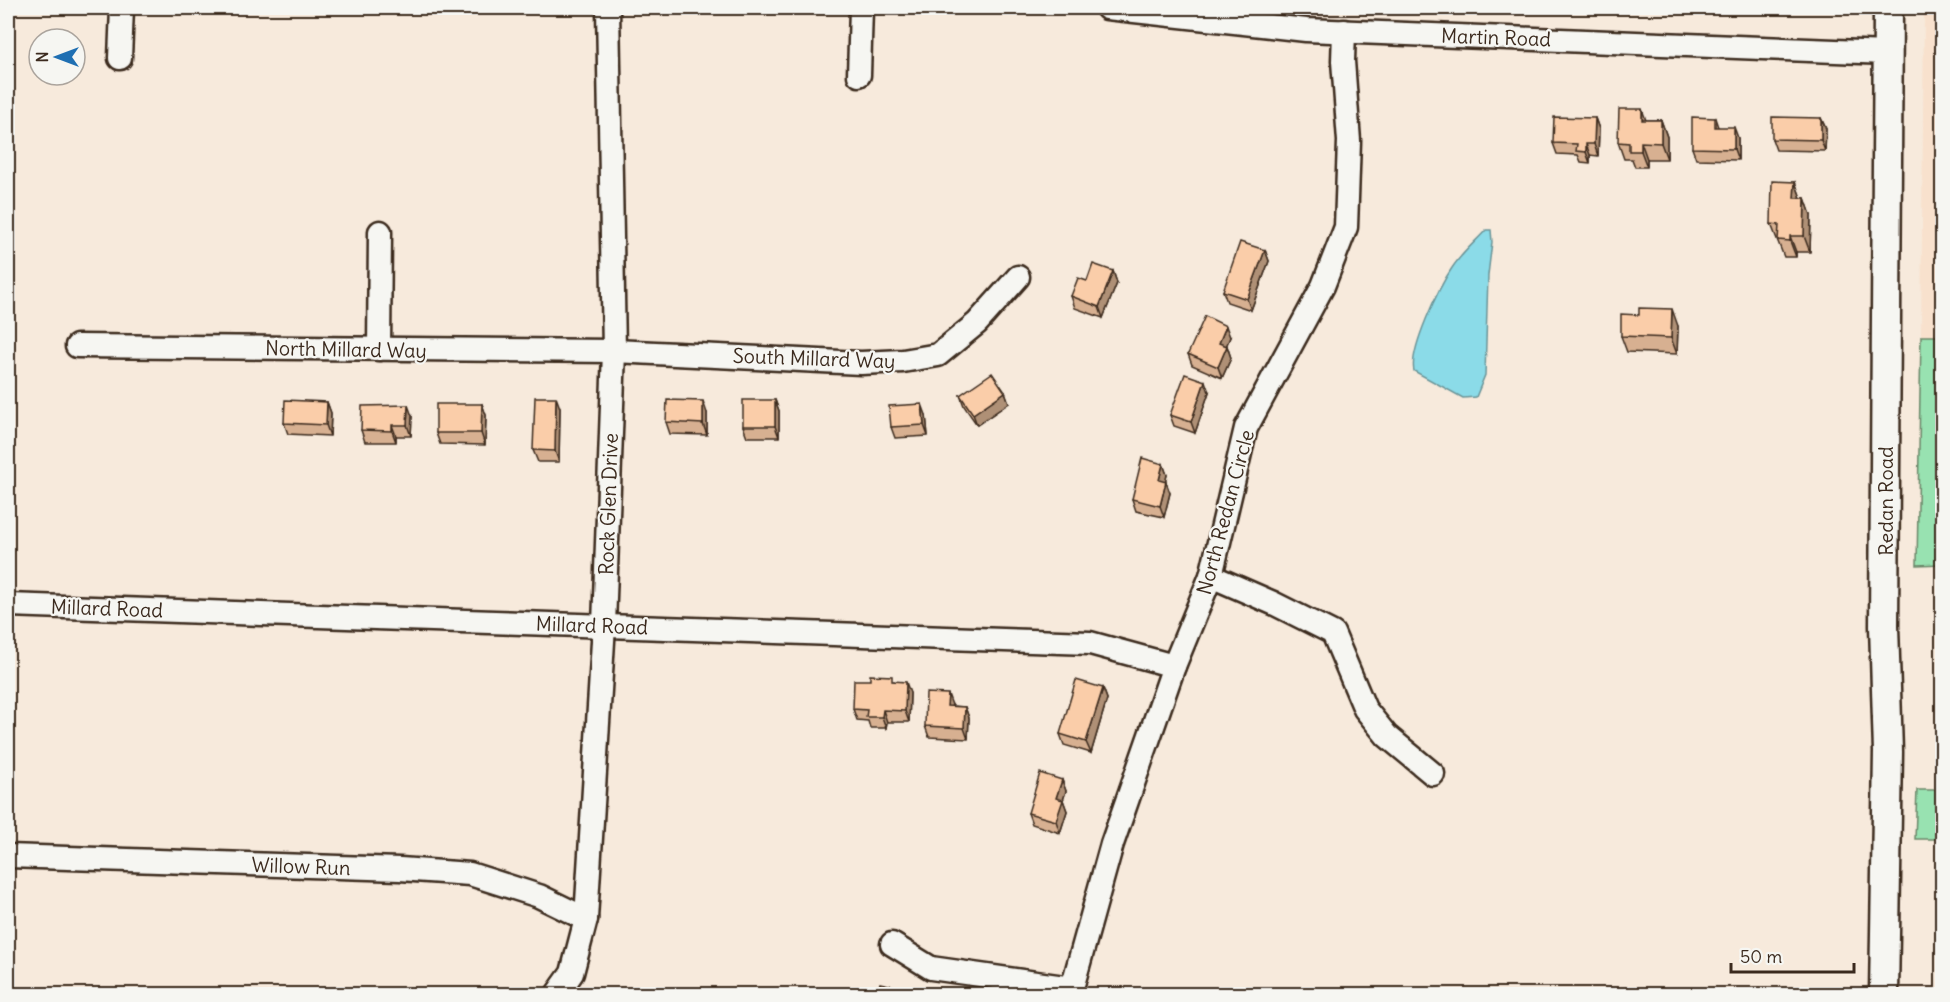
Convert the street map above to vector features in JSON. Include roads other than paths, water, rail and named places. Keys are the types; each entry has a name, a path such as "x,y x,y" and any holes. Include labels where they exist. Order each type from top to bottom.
{"main road":[{"name":"Redan Road","path":"1884,994 1888,752 1884,626 1888,8"}],"street":[{"path":"120,58 122,8"},
{"name":"Rock Glen Drive","path":"557,994 572,973 586,919 604,625 614,351 608,8"},
{"path":"859,75 861,8"},
{"name":"Martin Road","path":"1107,8 1306,30 1887,53"},
{"name":"North Redan Circle","path":"1072,991 1112,844 1174,666 1211,576 1246,428 1323,286 1346,227 1349,141 1343,62 1344,32"},
{"path":"379,349 380,232"},
{"name":"South Millard Way","path":"614,351 861,363 903,361 938,355 977,323 1018,277"},
{"name":"North Millard Way","path":"77,346 614,351"},
{"path":"1211,576 1333,633 1365,708 1387,736 1433,774"},
{"name":"Millard Road","path":"8,605 1090,643 1174,666"},
{"name":"Willow Run","path":"8,856 376,868 470,874 539,896 586,919"},
{"path":"892,944 930,968 1072,991"}],"water":[{"path":"1486,230 1491,230 1492,242 1488,275 1485,375 1476,397 1463,398 1414,371 1414,361 1420,334 1446,277"}]}
